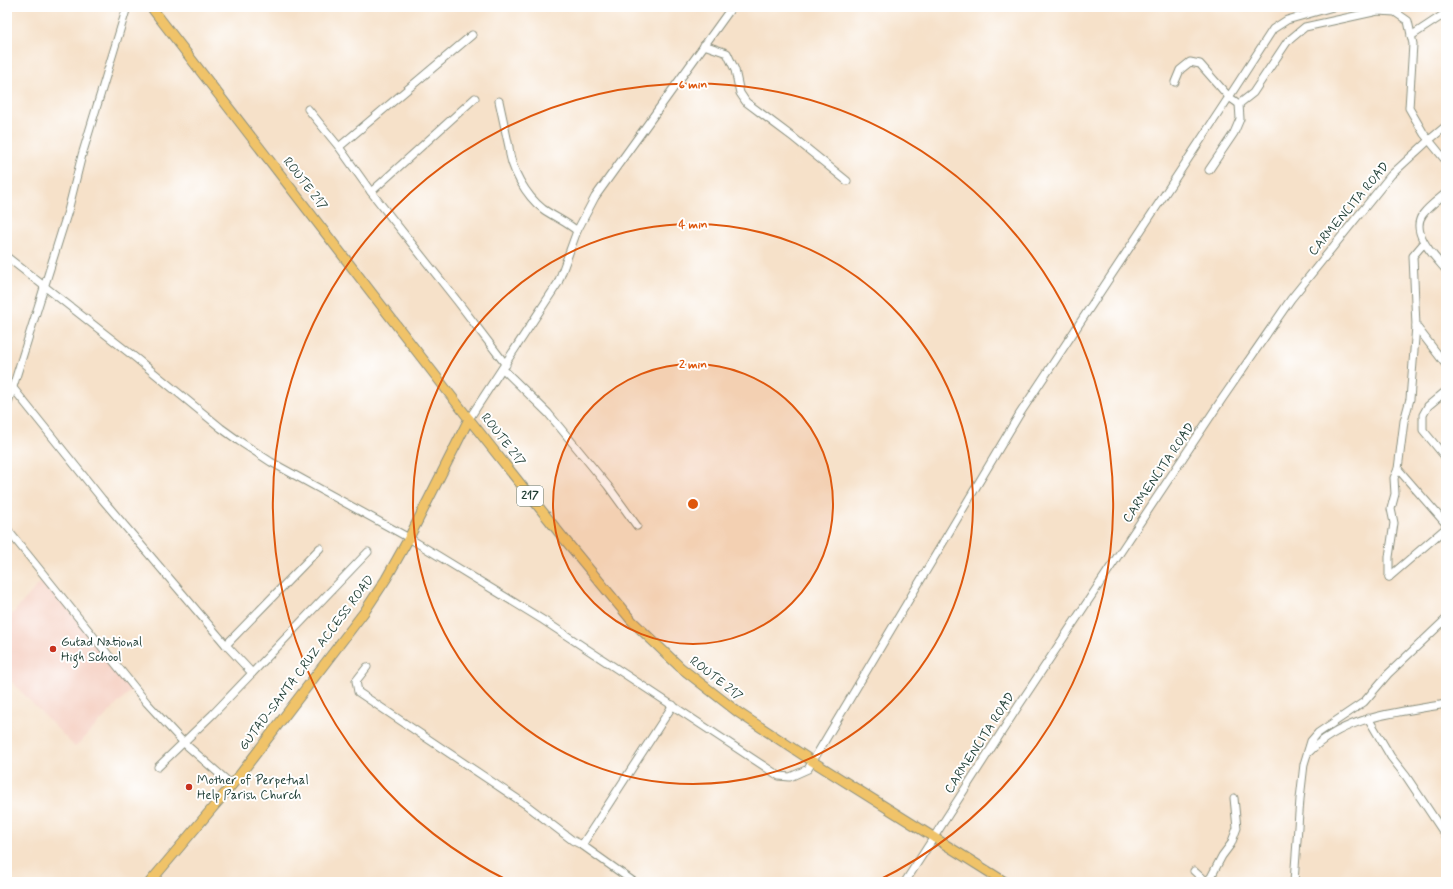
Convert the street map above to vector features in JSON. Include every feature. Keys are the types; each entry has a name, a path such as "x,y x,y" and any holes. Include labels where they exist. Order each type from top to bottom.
{"main road":[{"name":"ROUTE 217","path":"151,7 469,419 561,535 632,621 686,672 739,713 812,761 1005,882"},
{"name":"GUTAD-SANTA CRUZ ACCESS ROAD","path":"150,882 232,785 365,611 386,579 409,538 469,419"}],"street":[{"path":"7,406 45,286 127,7"},
{"path":"469,419 558,283 577,232 595,197 732,7"},
{"path":"7,257 239,441 271,462 409,538 543,620 779,776 790,777 808,769 1019,415 1273,29 1288,20 1333,7"},
{"path":"1239,104 1253,93 1288,42 1305,27 1378,11 1395,12 1408,21 1413,44 1409,108 1428,140 1446,161"},
{"path":"1411,36 1446,13"},
{"path":"339,147 472,35"},
{"path":"704,45 727,53 735,70 740,93 746,102 794,138 847,181"},
{"path":"1174,82 1180,70 1190,62 1200,64 1229,97 1239,104"},
{"path":"371,192 475,98"},
{"path":"499,101 511,159 515,171 530,197 543,208 570,225 577,232"},
{"path":"1209,170 1234,133 1240,119 1239,104"},
{"path":"308,109 458,302 504,367 548,413 608,486 637,526"},
{"name":"CARMENCITA ROAD","path":"905,882 1019,705 1217,406 1291,299 1391,175 1428,140 1446,126"},
{"path":"1446,193 1422,214 1419,223 1419,231 1424,242 1446,270"},
{"path":"1424,242 1413,256 1416,326 1410,398 1404,421 1398,469 1394,478 1395,494 1391,509 1394,523 1389,557 1389,577 1446,528"},
{"path":"1416,326 1446,365"},
{"path":"13,388 102,499 226,645 252,673"},
{"path":"1446,390 1428,406 1423,415 1423,430 1446,458"},
{"path":"1398,469 1446,524"},
{"path":"7,529 146,702 183,742 232,785"},
{"path":"226,645 320,548"},
{"path":"158,767 252,673 368,552"},
{"path":"1294,882 1298,822 1306,754 1311,741 1318,733 1364,702 1388,674 1446,619"},
{"path":"367,667 356,681 358,692 525,804 572,840 582,845 634,882"},
{"path":"1306,754 1326,737 1338,730 1368,718 1446,704"},
{"path":"582,845 673,705"},
{"path":"1368,718 1391,757 1406,776 1446,836"},
{"path":"1194,871 1206,882 1211,877 1230,844 1237,828 1234,798"}],"shaded area":[{"name":"Gutad National High School","path":"44,578 131,690 75,747 7,677 7,620"}],"place":[{"name":"Gutad National High School","path":"53,649"},
{"name":"Mother of Perpetual Help Parish Church","path":"189,787"}]}
